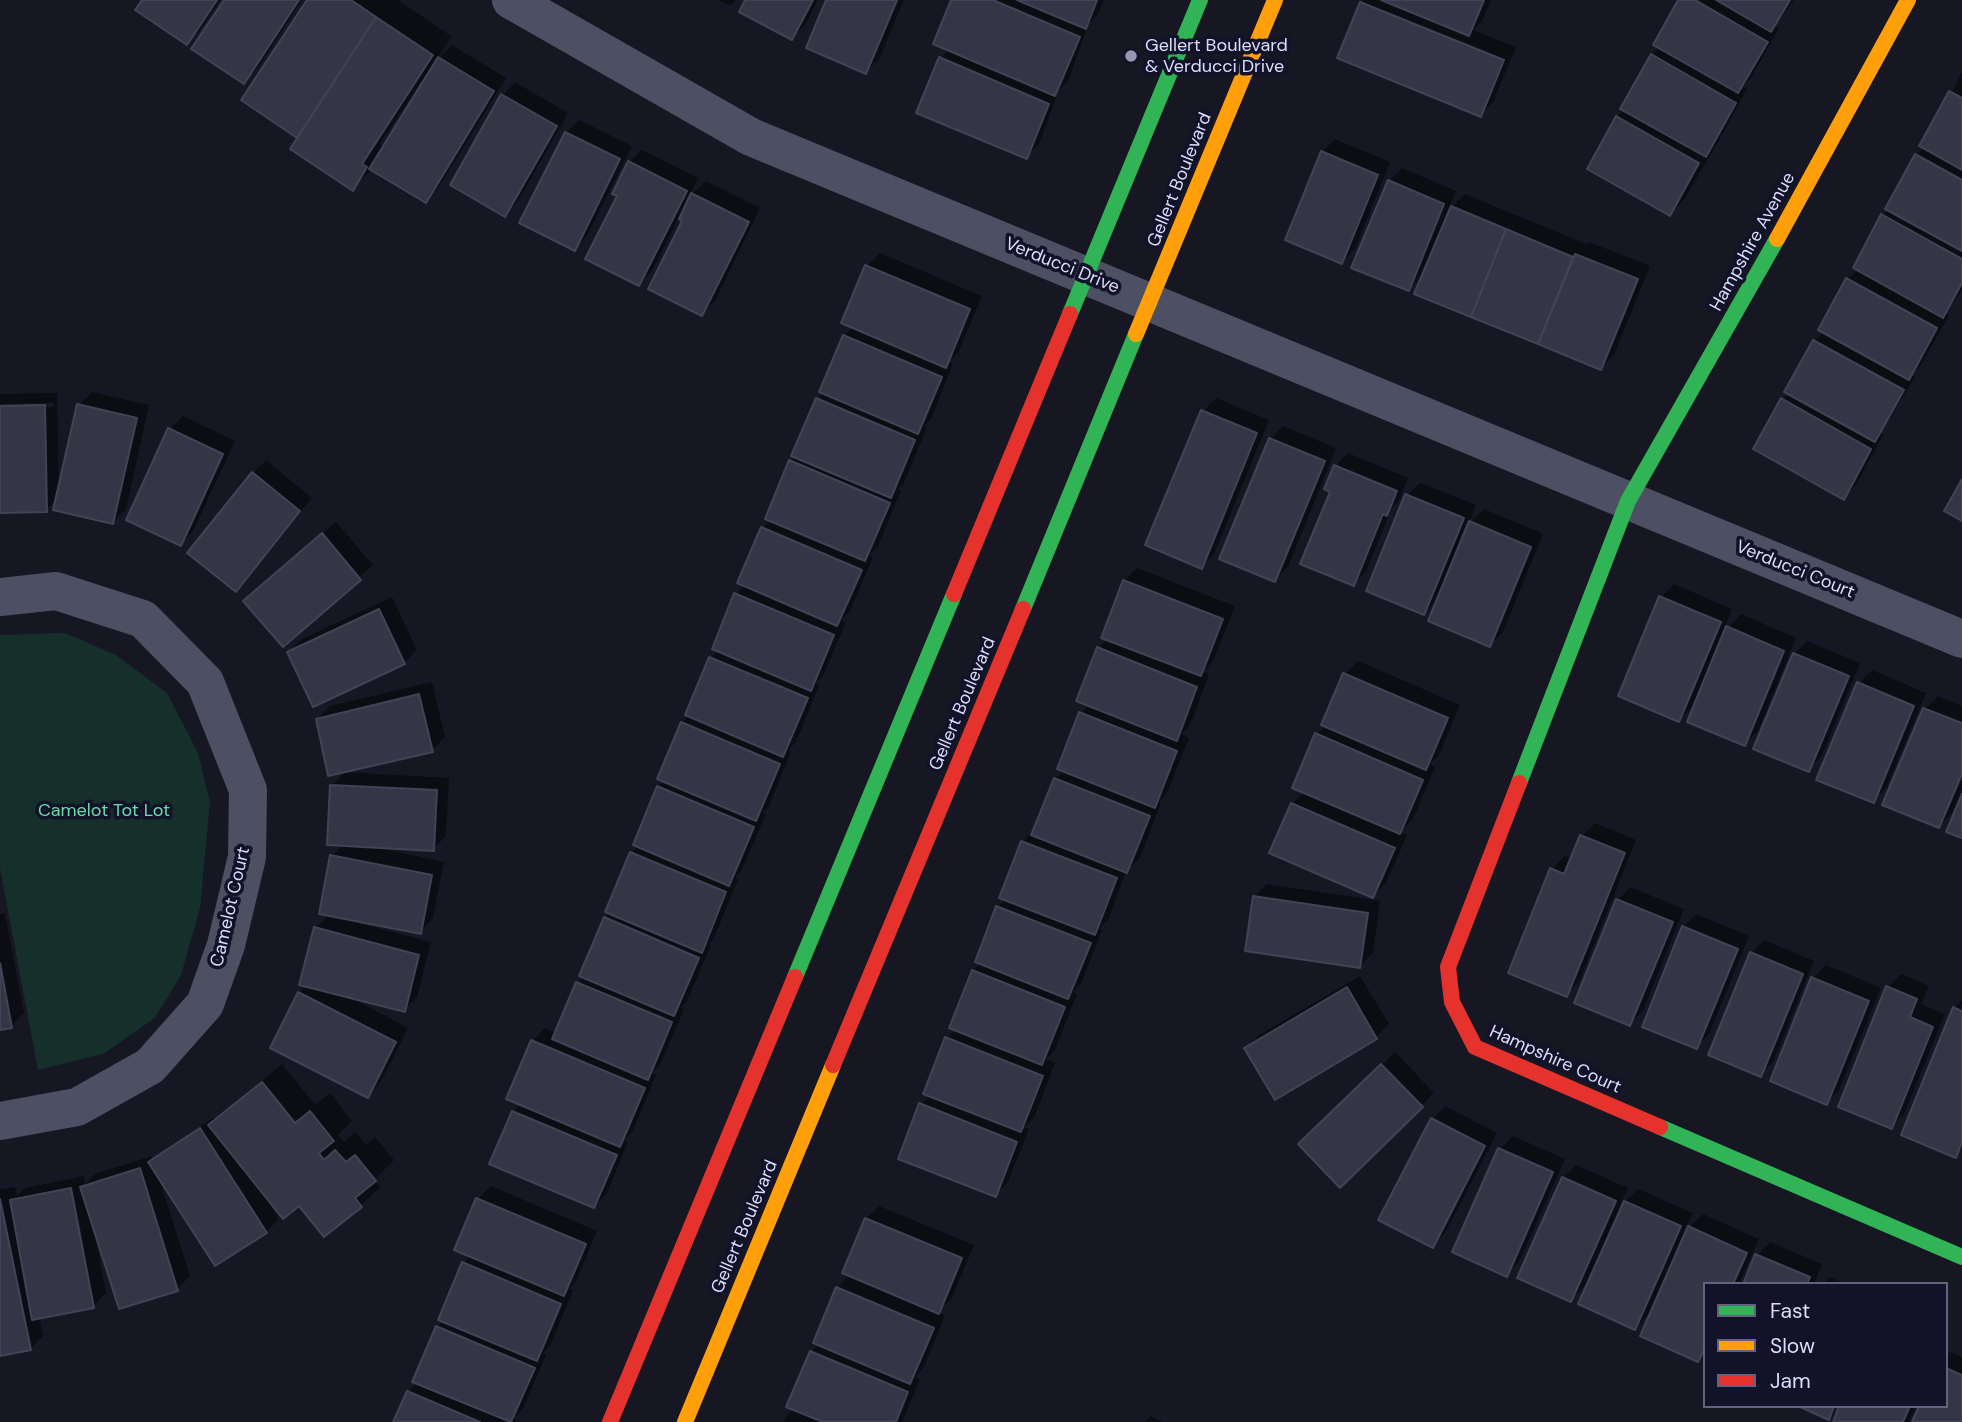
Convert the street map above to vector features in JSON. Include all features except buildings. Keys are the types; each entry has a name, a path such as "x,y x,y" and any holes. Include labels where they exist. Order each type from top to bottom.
{"main road":[{"path":"610,1422 1200,0"},
{"name":"Gellert Boulevard","path":"685,1422 1275,0"},
{"name":"Hampshire Avenue","path":"1628,501 1741,304 1908,0"},
{"name":"Hampshire Court","path":"1628,501 1448,967 1452,1002 1475,1047 1962,1258"}],"street":[{"name":"Verducci Drive","path":"511,0 751,138 1628,501"},
{"name":"Verducci Court","path":"1628,501 1962,639"},
{"name":"Camelot Court","path":"0,597 56,591 143,620 205,682 248,790 247,857 226,945 205,1004 150,1066 77,1107 0,1121"}],"green space":[{"name":"Camelot Tot Lot","path":"65,633 116,655 167,693 198,753 210,802 200,908 181,975 155,1018 103,1054 38,1070 0,868 0,635"}],"traffic: fast":[{"path":"1070,314 1200,0"},
{"path":"1519,783 1628,501 1777,239"},
{"path":"1023,609 1136,334"},
{"path":"795,977 954,594"},
{"path":"1660,1127 1962,1257"}],"traffic: slow":[{"path":"1136,334 1275,0"},
{"path":"1777,239 1908,0"},
{"path":"685,1422 833,1065"}],"traffic: jam":[{"path":"954,594 1070,314"},
{"path":"833,1065 1023,609"},
{"path":"1519,783 1448,967 1452,1002 1475,1047 1660,1127"},
{"path":"610,1422 795,977"}],"place":[{"name":"Gellert Boulevard & Verducci Drive","path":"1131,56"}]}
